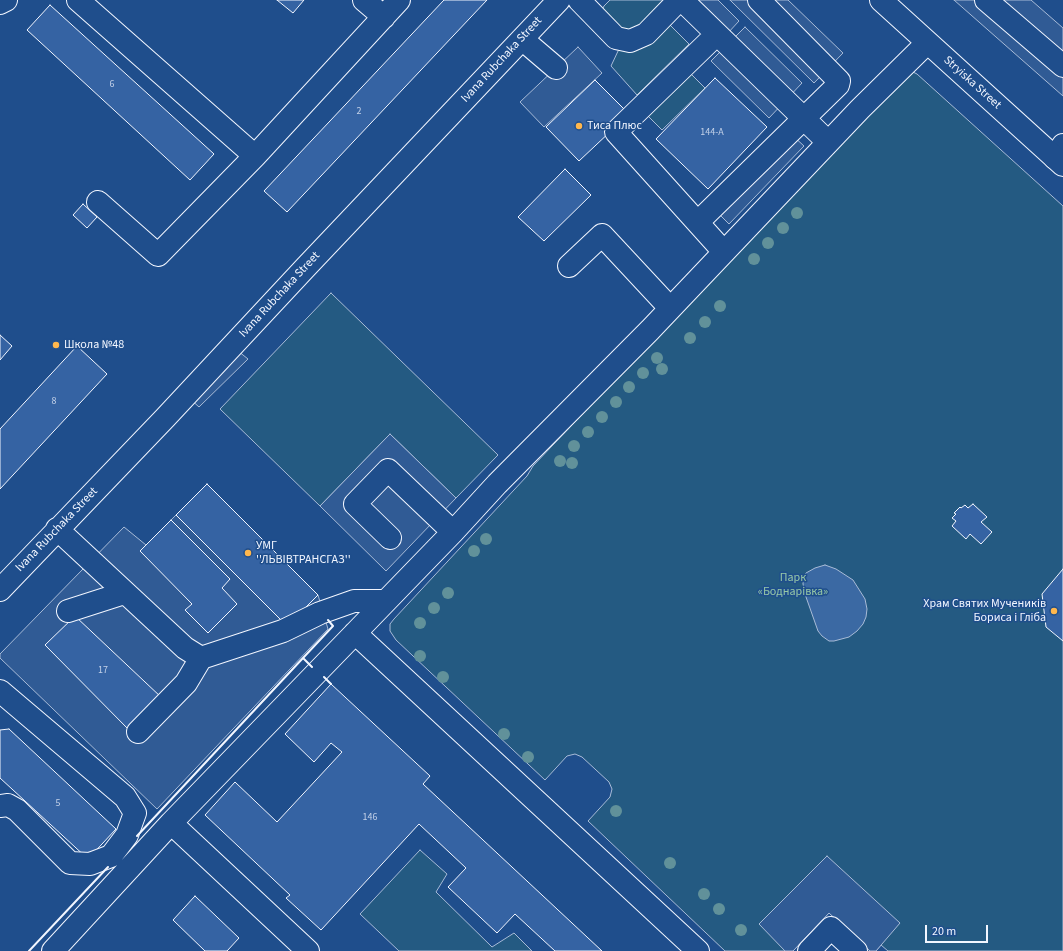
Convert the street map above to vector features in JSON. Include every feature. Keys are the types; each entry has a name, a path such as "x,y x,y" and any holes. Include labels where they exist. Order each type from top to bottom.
{"street":[{"path":"0,3 6,0"},
{"path":"78,0 255,156"},
{"path":"364,0 384,17"},
{"path":"98,202 158,255 255,156 398,0"},
{"name":"Ivana Rubchaka Street","path":"0,590 165,418 559,0"},
{"path":"579,0 616,38 630,41 646,34 679,0"},
{"path":"682,0 828,142"},
{"path":"698,222 838,85 840,81 759,0"},
{"name":"Stryiska Street","path":"881,0 927,43 1060,156"},
{"path":"986,0 1063,66"},
{"path":"717,34 616,132 724,252"},
{"path":"522,39 556,68"},
{"path":"53,951 171,823 498,484 650,330 828,142 927,43"},
{"path":"569,266 602,235 670,308"},
{"path":"390,538 354,504 388,470 452,532"},
{"path":"57,529 124,593 185,648 201,658"},
{"path":"68,611 124,593"},
{"path":"138,732 186,683 201,658 283,631 320,613 354,601 386,601"},
{"path":"355,633 698,951"},
{"path":"0,691 125,797 135,813 127,835 111,856 90,864 70,863 17,810 8,805 0,806"},
{"path":"171,823 308,951"},
{"path":"809,951 831,928 856,951"}],"green space":[{"path":"610,0 668,0 637,32 622,33 602,10"},
{"path":"666,21 689,44 637,95 611,66 619,49"},
{"name":"Парк «Боднарівка»","path":"911,71 917,74 1063,206 1063,951 888,951 881,945 876,951 870,951 829,913 793,951 725,951 588,821 610,797 612,789 609,782 582,757 575,754 567,756 545,780 396,640 390,631 390,624 527,476 533,466"},
{"path":"690,73 705,88 662,130 647,115"},
{"path":"331,293 498,455 456,498 390,434 320,506 220,409"},
{"path":"420,850 447,874 436,892 492,947 514,933 532,951 399,951 360,914"}],"shaded area":[{"path":"693,0 718,0 739,21 727,34"},
{"path":"730,0 788,0 843,53 814,83"},
{"path":"954,0 1031,0 1063,28 1063,96"},
{"path":"745,27 802,83 769,118 711,61"},
{"path":"578,47 602,73 544,127 520,102"},
{"path":"792,135 804,146 729,224 718,213"},
{"path":"238,351 248,359 199,407 189,398"},
{"path":"390,434 456,498 386,571 320,506"},
{"path":"207,484 318,595 328,629 157,809 0,658 0,654 124,527 146,545"},
{"path":"825,565 836,569 853,580 865,599 867,609 863,624 857,631 849,637 834,641 829,641 818,631 803,584 803,577 806,573"},
{"path":"827,856 900,923 876,951 870,951 829,913 793,951 785,951 759,924"}],"building":[{"path":"277,0 304,0 293,13"},
{"path":"444,0 487,0 287,212 264,191"},
{"path":"50,5 214,154 190,180 27,30"},
{"path":"715,78 767,127 708,189 656,139"},
{"path":"595,80 629,114 579,161 546,127"},
{"path":"565,169 591,195 544,241 518,217"},
{"path":"83,204 97,217 87,228 73,215"},
{"path":"0,335 12,346 0,360"},
{"path":"77,346 107,374 0,489 0,429"},
{"path":"207,484 318,595 287,626 176,515"},
{"path":"973,504 987,517 981,522 992,532 981,544 970,534 966,539 952,526 956,521 952,518 956,514 954,513 960,507 961,508 965,505 968,508"},
{"path":"171,520 230,579 222,588 237,604 208,633 185,610 192,604 140,551"},
{"name":"Храм Святих Мучеників Бориса і Гліба","path":"1063,569 1063,641 1046,627 1042,594"},
{"path":"75,616 162,698 130,731 45,645"},
{"path":"331,684 430,776 423,784 602,951 555,951 515,914 497,933 448,887 466,868 419,824 321,930 286,898 290,895 205,815 235,782 277,822 342,752 331,743 314,762 285,734"},
{"path":"9,729 116,829 88,859 0,778 0,730"},
{"path":"195,896 239,938 227,951 205,951 173,920"}],"wall":[{"path":"303,658 333,626 328,620"},
{"path":"137,836 303,658 312,667"},
{"path":"324,677 331,684"},
{"path":"29,951 108,867"}],"place":[{"name":"Тиса Плюс","path":"579,126"},
{"name":"Школа №48","path":"56,345"},
{"name":"УМГ ''ЛЬВІВТРАНСГАЗ''","path":"248,553"},
{"name":"Храм Святих Мучеників Бориса і Гліба","path":"1054,611"}]}
